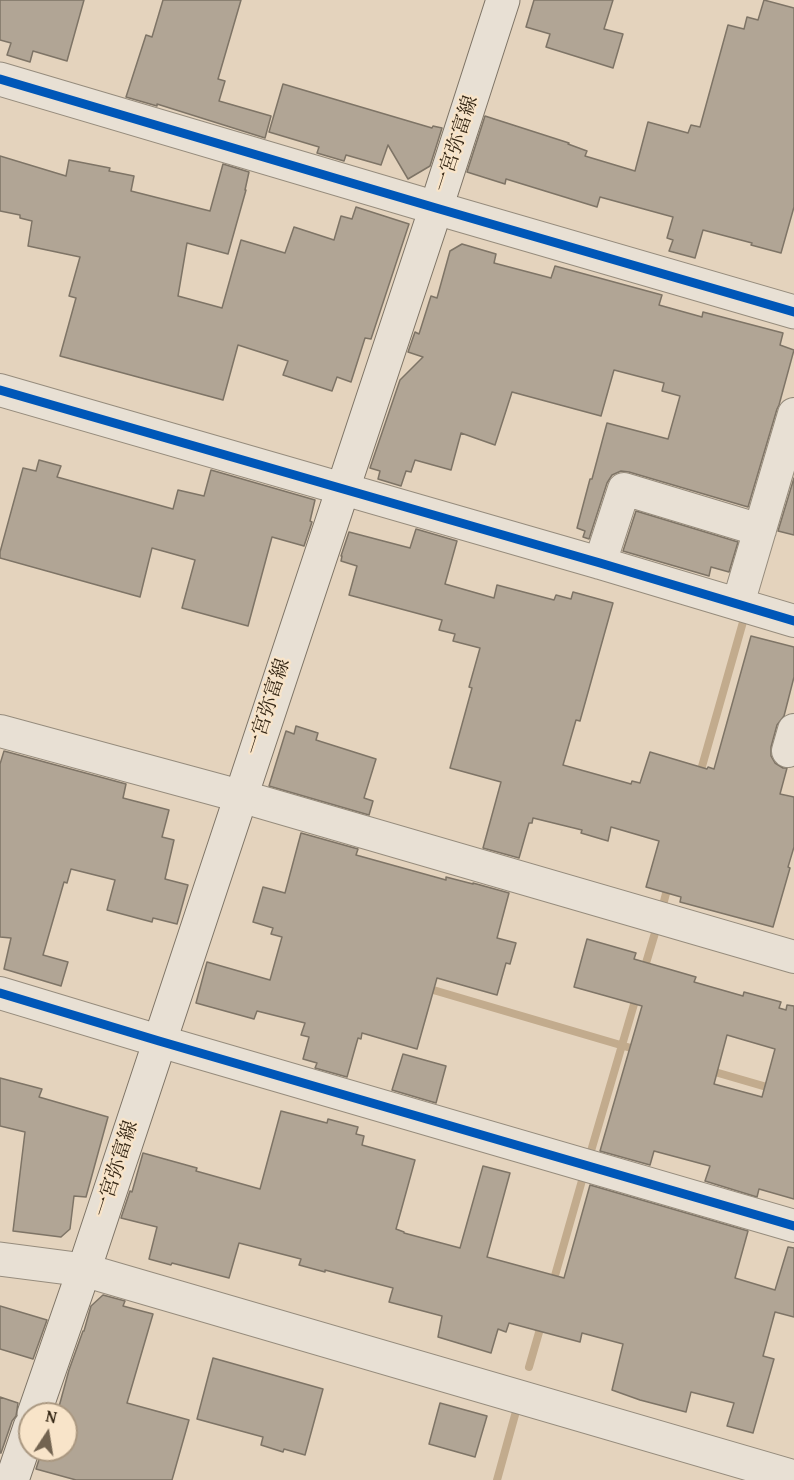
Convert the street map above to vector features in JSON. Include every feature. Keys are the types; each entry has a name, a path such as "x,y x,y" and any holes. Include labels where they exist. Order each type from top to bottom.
{"street":[{"name":"一宮弥富線","path":"38,1402 84,1270 503,0"},
{"path":"0,79 794,312"},
{"path":"0,390 794,621"},
{"path":"738,604 794,414"},
{"path":"600,563 624,489 760,530"},
{"path":"0,731 240,796 794,957"},
{"path":"0,993 794,1226"},
{"path":"0,1259 84,1270 794,1477"},
{"path":"12,1480 18,1462"}],"building":[{"path":"0,0 84,0 67,61 33,51 30,62 7,55 11,43 0,40"},
{"path":"163,0 241,0 218,79 225,81 219,101 271,116 265,138 157,104 157,106 126,97 146,35 152,37"},
{"path":"534,0 613,0 604,29 623,34 613,68 546,47 550,34 526,27"},
{"path":"764,0 794,8 794,207 781,253 703,230 695,258 669,251 673,240 667,238 673,217 600,197 597,207 506,179 505,184 467,172 485,116 569,143 587,151 585,156 635,171 648,122 688,133 691,125 700,127 728,25 744,29 747,17 758,20"},
{"path":"283,84 432,128 433,126 442,128 430,166 408,179 388,145 381,165 346,155 344,161 317,153 319,147 269,132"},
{"path":"0,156 66,176 69,160 110,168 109,171 134,176 131,191 210,211 223,164 249,172 228,254 187,243 178,296 222,308 241,240 285,253 294,227 334,240 341,216 352,219 356,207 409,224 371,339 365,338 351,382 337,377 332,391 283,375 288,361 238,345 223,400 60,356 76,298 69,296 80,257 28,246 32,221 20,218 20,215 0,211"},
{"path":"462,244 496,254 494,263 551,278 555,266 662,295 659,305 702,317 703,312 783,333 780,345 794,350 748,507 621,471 612,475 607,483 589,539 583,537 585,531 577,528 607,423 668,439 680,396 662,391 664,383 614,370 601,416 512,392 495,445 461,433 451,470 415,460 411,472 406,471 401,486 378,479 380,471 370,468 400,380 423,357 408,352 415,332 419,334 431,296 437,298 450,251"},
{"path":"39,460 61,466 57,477 173,509 178,490 204,496 211,470 315,500 310,521 312,522 304,546 272,537 248,626 182,608 195,560 152,548 140,597 0,558 23,468 36,471"},
{"path":"794,478 794,535 778,531"},
{"path":"636,511 738,542 729,572 711,567 709,576 623,551"},
{"path":"416,529 457,541 445,584 494,598 497,585 554,600 556,595 571,599 573,592 613,603 580,721 576,720 563,765 631,784 632,781 640,783 650,752 714,769 751,636 794,647 794,677 784,716 777,725 771,747 771,756 775,763 787,768 780,794 794,797 794,847 773,927 680,902 681,897 646,887 659,841 611,827 608,841 581,833 582,830 533,818 532,823 529,823 519,858 483,848 501,782 450,768 472,688 469,687 480,648 453,641 455,634 439,630 442,620 349,595 357,566 341,561 349,532 410,548"},
{"path":"296,726 318,733 316,740 376,759 364,798 373,801 369,815 269,786 286,731 294,734"},
{"path":"4,751 126,784 123,798 169,810 162,837 174,840 165,879 188,885 177,924 153,918 152,922 107,910 115,880 71,869 67,883 64,882 43,955 68,962 61,986 4,969 11,938 0,937 0,764"},
{"path":"301,833 358,849 356,855 446,880 446,877 509,893 497,938 516,943 510,964 506,963 497,995 437,978 417,1049 362,1033 361,1039 358,1038 347,1077 315,1068 317,1063 303,1059 309,1037 301,1035 305,1023 257,1011 254,1019 196,1003 207,962 270,980 282,937 271,934 273,928 253,922 263,887 285,893"},
{"path":"587,939 636,953 634,959 696,977 694,982 743,996 744,992 781,1002 779,1008 786,1010 787,1005 794,1006 794,1199 759,1189 757,1197 705,1181 710,1166 654,1151 650,1165 600,1151 642,1006 574,987","holes":["727,1035 775,1049 762,1097 714,1084"]},
{"path":"403,1054 446,1066 436,1103 392,1090"},
{"path":"0,1078 42,1089 39,1097 108,1117 86,1197 74,1196 70,1229 61,1237 13,1231 25,1132 0,1126"},
{"path":"281,1111 327,1123 328,1119 358,1127 356,1134 364,1136 362,1145 415,1160 396,1229 404,1233 460,1248 483,1166 510,1173 487,1257 564,1278 590,1185 748,1231 735,1278 775,1290 788,1247 794,1248 794,1317 775,1312 763,1356 774,1359 753,1433 727,1426 734,1403 691,1392 686,1412 612,1390 623,1344 582,1333 580,1342 509,1323 506,1332 498,1329 491,1353 438,1337 442,1316 389,1302 393,1288 299,1265 301,1259 239,1243 229,1278 149,1259 157,1227 121,1218 130,1191 132,1192 143,1153 260,1189"},
{"path":"103,1295 125,1301 123,1306 153,1314 127,1403 189,1420 172,1480 76,1480 36,1469 38,1462 78,1462 78,1402 60,1402 91,1306"},
{"path":"0,1306 47,1320 33,1359 0,1349"},
{"path":"213,1358 323,1389 305,1455 284,1449 283,1452 261,1445 263,1437 197,1419"},
{"path":"0,1397 18,1403 16,1416 0,1453"},
{"path":"440,1403 487,1416 475,1457 429,1444"}],"waterway":[{"path":"699,777 743,622"},
{"path":"663,905 669,882"},
{"path":"643,973 655,933"},
{"path":"423,987 641,1051"},
{"path":"591,1151 637,994"},
{"path":"708,1070 794,1095"},
{"path":"552,1286 583,1177"},
{"path":"529,1367 542,1322"},
{"path":"497,1480 515,1415"}],"cycle path":[{"path":"0,79 794,312"},
{"path":"0,390 794,621"},
{"path":"0,993 794,1226"}]}
